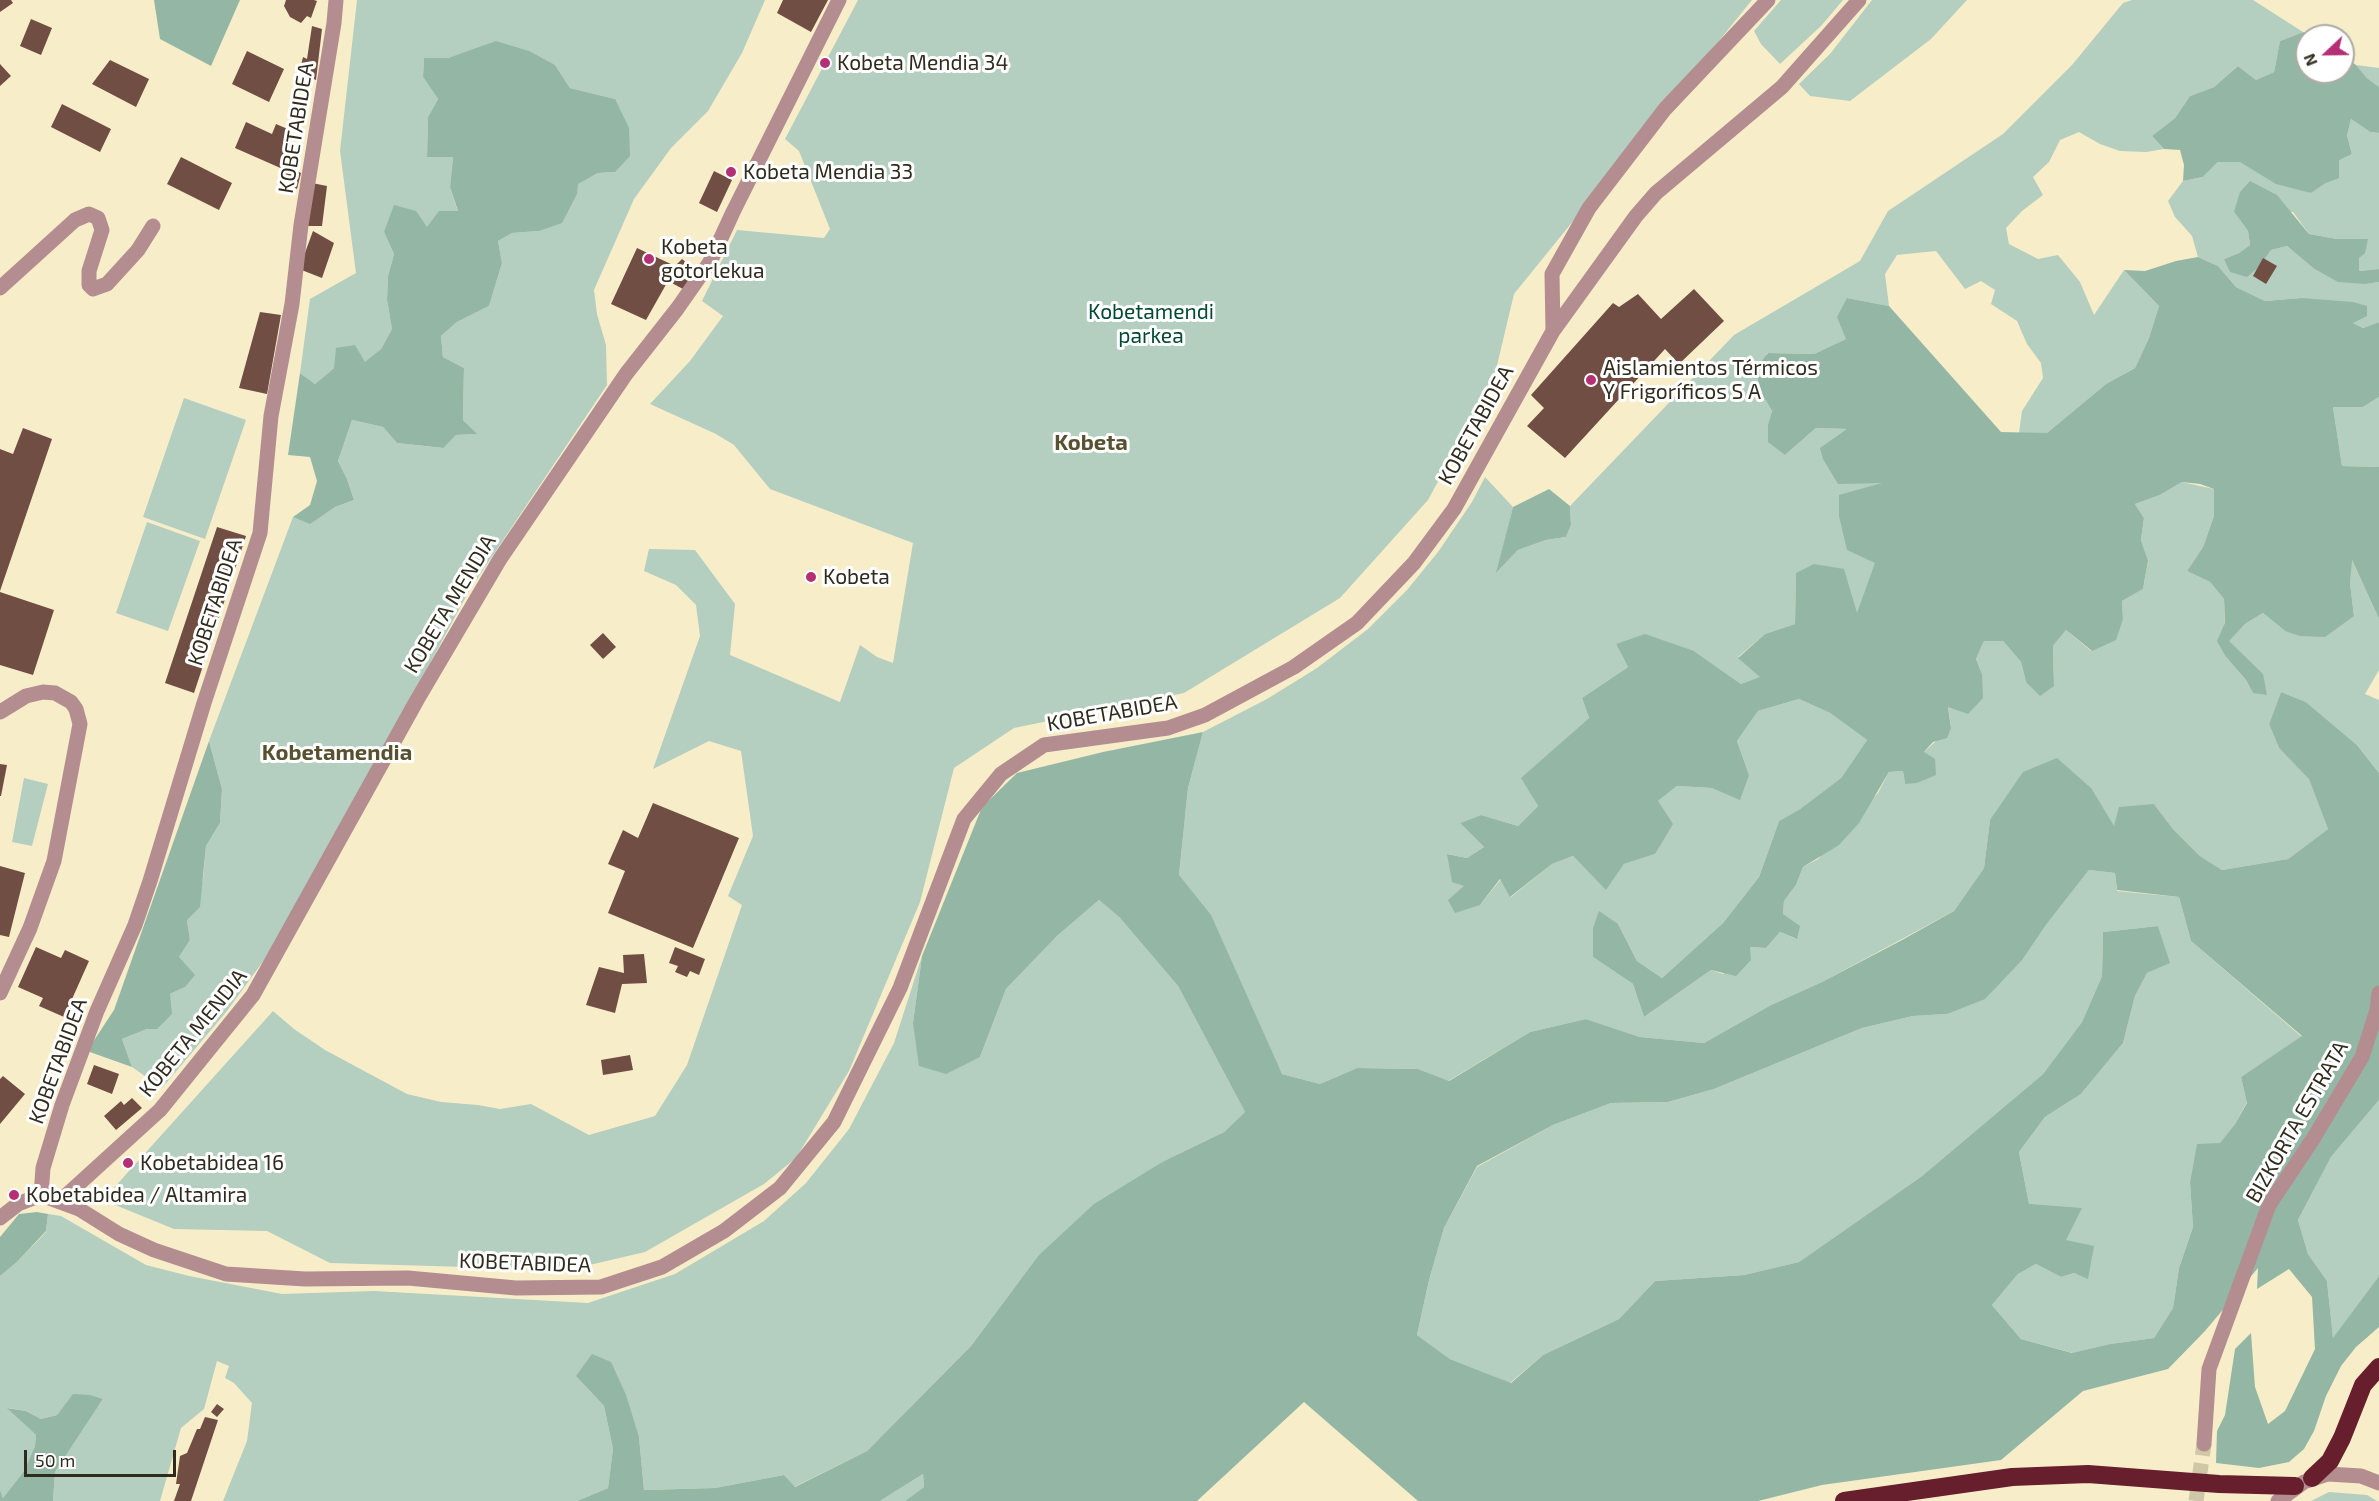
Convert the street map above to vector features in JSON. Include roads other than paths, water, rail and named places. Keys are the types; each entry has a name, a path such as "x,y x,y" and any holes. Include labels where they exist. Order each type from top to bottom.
{"highway":[{"path":"2312,1478 2330,1461 2342,1438 2363,1385 2379,1367"},
{"path":"1844,1501 1955,1484 2034,1476 2088,1474 2219,1484 2295,1486"}],"street":[{"name":"KOBETABIDEA","path":"336,0 291,304 271,416 260,534 204,703 135,925 97,1011 62,1105 43,1168 41,1195 79,1209 119,1234 154,1250 226,1274 305,1279 408,1278 516,1288 601,1287 662,1267 724,1231 780,1188 834,1122 900,988 964,819 1001,774 1044,745 1168,728 1205,715 1294,668 1357,623 1414,563 1454,509 1553,330 1618,239 1656,194 1782,87 1859,0"},
{"name":"KOBETA MENDIA","path":"60,1201 160,1110 254,995 417,700 500,559 626,374 677,309 710,262 839,0"},
{"path":"1553,330 1552,274 1589,208 1665,109 1768,0"},
{"path":"0,288 75,220 88,214 98,218 102,230 88,271 89,285 93,289 107,284 138,250 153,226"},
{"path":"0,712 26,696 43,692 56,693 76,709 80,724 54,861 30,928 0,993"},
{"name":"BIZKORTA ESTRATA","path":"2204,1444 2209,1369 2270,1205 2362,1057 2378,1010 2379,993"},
{"path":"0,1218 18,1204 41,1195"},
{"path":"2279,1499 2295,1486 2312,1478 2345,1474 2361,1476 2379,1483"}],"tunnel":[{"path":"2196,1501 2204,1444"}],"place":[{"name":"Kobeta Mendia 34","path":"825,63"},
{"name":"Kobeta Mendia 33","path":"731,172"},
{"name":"Kobeta gotorlekua","path":"649,259"},
{"name":"Aislamientos Térmicos Y Frigoríficos S A","path":"1591,380"},
{"name":"Kobeta","path":"811,577"},
{"name":"Kobetabidea 16","path":"128,1163"},
{"name":"Kobetabidea / Altamira","path":"14,1195"}],"district":[{"name":"Kobeta","path":"1091,443"},
{"name":"Kobetamendia","path":"337,753"}],"park label":[{"name":"Kobetamendi parkea","path":"1151,324"}]}
